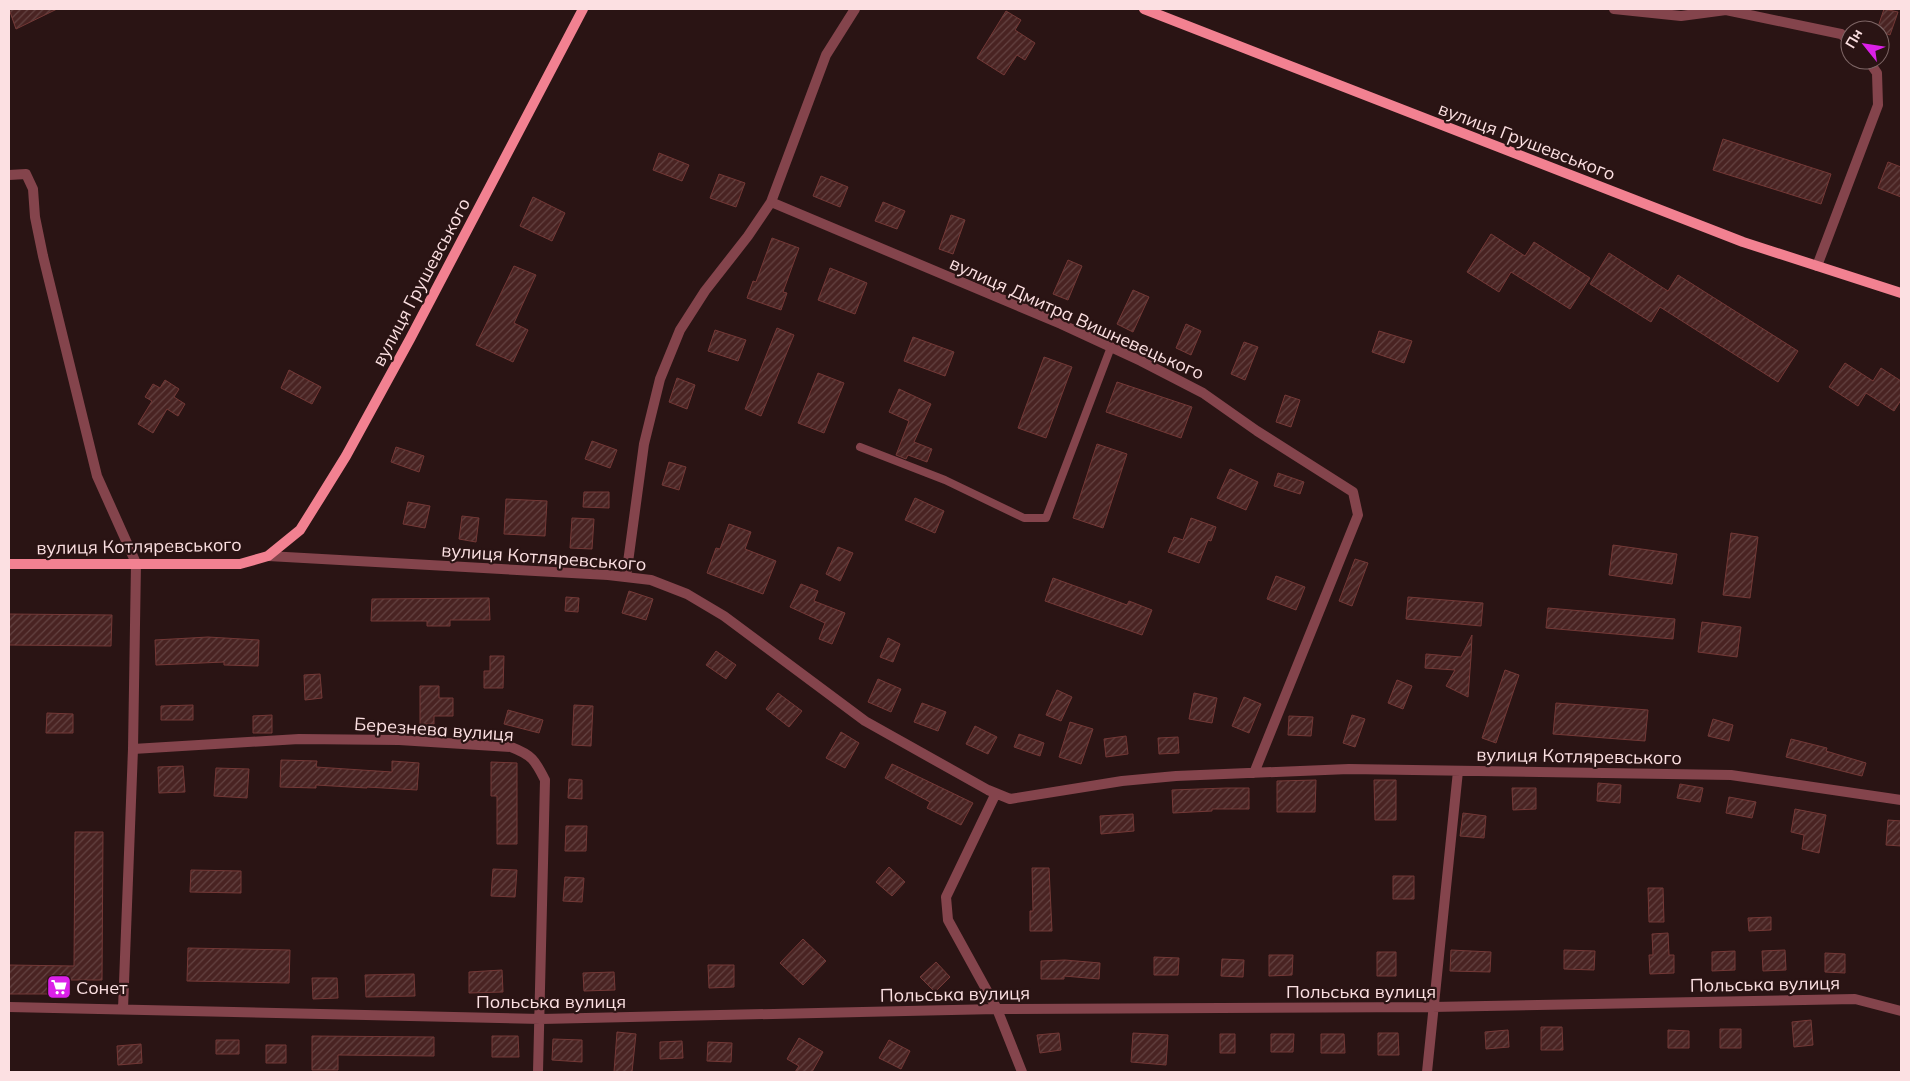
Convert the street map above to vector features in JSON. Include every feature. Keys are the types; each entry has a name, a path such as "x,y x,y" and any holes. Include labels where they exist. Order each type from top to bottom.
{"main road":[{"name":"вулиця Грушевського","path":"268,556 300,530 346,456 584,9"},
{"name":"вулиця Грушевського","path":"1144,9 1743,242 1901,293"},
{"name":"вулиця Котляревського","path":"9,564 240,564 268,556"}],"street":[{"path":"626,577 644,444 660,379 680,330 690,314 771,202 826,54 855,9"},
{"path":"1614,9 1681,16 1726,10 1840,34"},
{"path":"1817,266 1878,105 1877,74 1874,70"},
{"path":"9,175 26,174 33,189 35,218 43,256 97,476 136,563 133,749 123,1009"},
{"name":"вулиця Дмитра Вишневецького","path":"771,202 803,214 1110,347 1203,393 1257,431 1353,492 1358,515 1254,773"},
{"name":"вулиця Котляревського","path":"268,556 651,580 687,594 724,616 865,721 996,794 1010,799 1122,780 1349,769 1732,775 1901,800"},
{"name":"Березнева вулиця","path":"133,749 298,739 399,740 511,747 528,753 536,762 545,780 541,1020 538,1072"},
{"path":"1427,1072 1432,1007 1458,771"},
{"path":"996,794 946,897 948,920 997,1009 1022,1072"},
{"name":"Польська вулиця","path":"9,1008 123,1009 541,1020 997,1009 1432,1007 1854,999 1901,1011"}],"lane":[{"path":"860,447 945,480 1024,518 1046,518 1110,347"}],"building":[{"path":"9,9 57,9 16,29"},
{"path":"1884,9 1898,12 1890,35 1890,20 1880,20"},
{"path":"1006,11 1021,20 1015,30 1035,43 1025,60 1017,55 1004,75 977,58"},
{"path":"1723,139 1831,174 1821,204 1713,170"},
{"path":"659,153 689,165 682,181 653,170"},
{"path":"1888,162 1901,167 1901,197 1878,188"},
{"path":"719,174 745,183 736,207 710,198"},
{"path":"821,176 848,187 840,207 813,196"},
{"path":"533,197 565,213 552,241 520,226"},
{"path":"883,202 905,211 897,229 875,221"},
{"path":"951,215 965,220 953,254 939,249"},
{"path":"1491,234 1525,256 1534,242 1590,278 1570,309 1511,272 1499,292 1467,272"},
{"path":"772,238 799,248 783,292 787,293 781,310 747,298 753,281 756,282"},
{"path":"1609,253 1668,291 1678,275 1798,351 1778,382 1660,307 1651,322 1590,284"},
{"path":"1068,260 1082,266 1068,300 1053,294"},
{"path":"514,266 536,275 514,323 528,330 513,362 476,345"},
{"path":"830,268 867,283 855,314 818,300"},
{"path":"1133,290 1149,297 1133,332 1117,324"},
{"path":"1186,324 1201,331 1191,355 1176,348"},
{"path":"777,328 794,335 761,416 745,409"},
{"path":"715,330 746,340 738,361 708,351"},
{"path":"1379,331 1412,341 1404,363 1372,352"},
{"path":"913,337 954,352 945,376 904,361"},
{"path":"1244,342 1258,347 1245,380 1231,374"},
{"path":"1044,357 1072,367 1046,438 1018,428"},
{"path":"1845,363 1873,381 1881,368 1901,381 1901,400 1894,411 1866,393 1858,406 1829,387"},
{"path":"289,370 321,387 312,404 281,388"},
{"path":"818,373 844,383 824,433 798,423"},
{"path":"677,378 695,385 687,409 669,402"},
{"path":"165,380 179,389 174,397 185,404 178,416 167,409 153,433 138,424 152,401 145,397 153,384 160,388"},
{"path":"1117,382 1192,407 1181,438 1106,412"},
{"path":"899,389 931,404 914,442 932,449 927,462 908,455 906,459 896,455 909,421 889,412"},
{"path":"1285,395 1300,400 1291,427 1276,422"},
{"path":"592,441 617,450 610,468 585,459"},
{"path":"1097,444 1127,454 1103,528 1073,518"},
{"path":"396,447 424,456 419,472 391,462"},
{"path":"669,462 686,467 679,490 662,485"},
{"path":"1230,469 1258,482 1246,510 1217,498"},
{"path":"1278,473 1304,482 1300,494 1274,486"},
{"path":"584,492 609,492 609,508 583,507"},
{"path":"915,498 944,511 935,533 905,520"},
{"path":"506,499 547,501 545,536 504,534"},
{"path":"408,502 430,506 425,528 403,524"},
{"path":"462,516 479,518 476,542 459,539"},
{"path":"572,518 594,519 592,549 570,548"},
{"path":"1191,518 1216,527 1211,541 1208,540 1199,563 1168,552 1174,537 1183,540"},
{"path":"729,524 751,532 745,549 776,561 763,594 707,573 716,548 720,549"},
{"path":"1731,533 1758,537 1750,598 1723,595"},
{"path":"1613,545 1677,554 1672,584 1609,575"},
{"path":"838,547 853,553 840,581 826,574"},
{"path":"1355,559 1368,563 1352,606 1339,601"},
{"path":"1276,576 1305,587 1296,610 1267,599"},
{"path":"1053,578 1127,605 1129,601 1152,610 1142,635 1045,601"},
{"path":"801,584 818,591 814,601 845,613 832,644 819,639 825,623 790,607"},
{"path":"629,591 653,599 646,620 622,613"},
{"path":"566,597 579,598 578,612 565,611"},
{"path":"1408,597 1483,603 1481,626 1406,619"},
{"path":"489,598 490,620 450,620 450,626 427,626 427,621 371,621 372,599"},
{"path":"1548,608 1675,619 1673,639 1546,628"},
{"path":"9,614 112,615 111,646 9,645"},
{"path":"1702,622 1741,627 1737,657 1698,652"},
{"path":"1472,635 1468,697 1446,686 1455,670 1425,668 1426,654 1461,657"},
{"path":"208,637 259,640 258,666 224,665 224,662 156,665 155,640"},
{"path":"888,638 900,644 893,662 880,657"},
{"path":"716,651 736,665 726,679 706,665"},
{"path":"490,656 504,656 503,688 484,688 484,671 490,671"},
{"path":"1505,670 1519,675 1496,743 1482,738"},
{"path":"320,674 322,698 305,700 304,675"},
{"path":"878,679 901,689 891,712 868,702"},
{"path":"1397,680 1412,686 1403,709 1388,703"},
{"path":"420,686 439,686 439,698 453,698 453,716 434,716 434,724 420,724"},
{"path":"1057,690 1072,697 1061,721 1046,715"},
{"path":"778,693 802,711 789,727 766,709"},
{"path":"1194,693 1217,698 1212,723 1189,719"},
{"path":"1244,697 1261,704 1249,733 1232,726"},
{"path":"922,703 946,712 938,731 914,722"},
{"path":"1556,703 1648,710 1645,741 1553,734"},
{"path":"193,705 193,720 161,720 161,706"},
{"path":"574,705 593,706 591,746 572,745"},
{"path":"508,710 543,720 539,733 504,724"},
{"path":"47,713 73,714 73,733 46,733"},
{"path":"272,715 272,733 253,733 253,716"},
{"path":"1352,715 1365,719 1355,747 1343,743"},
{"path":"1289,716 1313,717 1311,736 1288,735"},
{"path":"1713,719 1733,725 1729,741 1708,736"},
{"path":"1070,722 1093,729 1081,764 1059,757"},
{"path":"975,726 997,737 988,754 966,744"},
{"path":"841,732 859,743 845,768 826,758"},
{"path":"1019,734 1044,743 1040,756 1014,747"},
{"path":"1126,736 1128,754 1106,757 1104,739"},
{"path":"1178,737 1179,753 1159,754 1158,738"},
{"path":"1791,739 1827,748 1826,751 1866,763 1862,776 1786,757"},
{"path":"281,760 317,761 316,767 392,772 392,761 419,763 417,790 316,785 316,788 280,787"},
{"path":"491,762 517,763 517,844 497,844 497,796 491,796"},
{"path":"892,764 973,803 961,825 927,808 930,802 885,778"},
{"path":"183,766 185,792 159,793 158,767"},
{"path":"216,768 249,769 247,798 214,796"},
{"path":"569,779 582,780 582,799 568,798"},
{"path":"1316,780 1315,812 1277,812 1277,781"},
{"path":"1374,780 1396,780 1396,820 1375,820"},
{"path":"1598,783 1621,785 1620,803 1597,801"},
{"path":"1680,784 1703,788 1700,802 1677,798"},
{"path":"1249,788 1249,809 1212,809 1212,811 1173,813 1172,790"},
{"path":"1512,788 1536,788 1536,809 1513,810"},
{"path":"1729,797 1756,802 1752,818 1726,813"},
{"path":"1795,809 1826,815 1819,853 1802,849 1804,835 1791,832"},
{"path":"1463,813 1486,816 1484,838 1460,836"},
{"path":"1133,814 1134,831 1101,834 1100,816"},
{"path":"1888,820 1901,821 1901,846 1886,845"},
{"path":"566,826 587,826 586,851 565,851"},
{"path":"75,832 103,832 102,980 61,980 61,994 9,994 9,965 74,966"},
{"path":"889,867 905,882 892,896 876,882"},
{"path":"1032,868 1049,868 1052,931 1030,931 1030,911 1033,911"},
{"path":"493,869 517,870 515,897 491,896"},
{"path":"191,870 241,871 241,893 190,892"},
{"path":"1393,876 1414,876 1414,899 1393,899"},
{"path":"565,877 584,878 582,902 563,901"},
{"path":"1648,888 1663,888 1664,922 1649,922"},
{"path":"1771,917 1771,930 1749,931 1748,918"},
{"path":"1668,933 1669,955 1674,955 1674,973 1650,974 1649,955 1653,955 1652,934"},
{"path":"803,939 826,961 803,985 780,963"},
{"path":"188,948 290,950 289,983 187,981"},
{"path":"1451,950 1491,952 1490,972 1450,971"},
{"path":"1564,950 1595,951 1594,970 1564,969"},
{"path":"1785,950 1786,970 1763,971 1762,951"},
{"path":"1735,951 1735,970 1712,971 1712,952"},
{"path":"1377,952 1396,952 1396,976 1377,976"},
{"path":"1825,953 1845,954 1845,973 1825,972"},
{"path":"1269,955 1293,955 1292,975 1269,976"},
{"path":"1154,957 1179,958 1178,975 1154,975"},
{"path":"1222,959 1244,960 1243,977 1221,976"},
{"path":"1065,960 1100,963 1099,979 1064,976 1064,979 1041,979 1041,961"},
{"path":"936,962 950,977 935,992 920,977"},
{"path":"708,965 734,965 734,987 709,988"},
{"path":"502,970 503,992 469,993 469,972"},
{"path":"614,972 615,990 584,991 583,973"},
{"path":"414,974 415,996 366,997 365,975"},
{"path":"312,978 337,978 338,998 313,999"},
{"path":"1811,1020 1813,1045 1794,1047 1792,1022"},
{"path":"1541,1027 1562,1027 1563,1050 1541,1050"},
{"path":"1720,1029 1741,1029 1741,1048 1720,1048"},
{"path":"1508,1030 1509,1047 1486,1049 1485,1032"},
{"path":"1668,1030 1689,1031 1689,1048 1668,1048"},
{"path":"617,1032 636,1034 632,1072 614,1072"},
{"path":"1059,1033 1061,1050 1040,1053 1037,1035"},
{"path":"1133,1033 1168,1035 1166,1065 1131,1062"},
{"path":"1378,1033 1398,1033 1399,1055 1378,1055"},
{"path":"1220,1034 1235,1034 1235,1053 1220,1053"},
{"path":"1271,1034 1294,1034 1293,1052 1271,1052"},
{"path":"1321,1034 1344,1034 1345,1053 1321,1053"},
{"path":"312,1036 434,1037 434,1056 338,1055 338,1070 312,1070"},
{"path":"492,1036 518,1036 519,1057 492,1057"},
{"path":"799,1038 823,1052 812,1072 795,1072 799,1066 787,1059"},
{"path":"553,1039 582,1040 582,1062 552,1060"},
{"path":"216,1040 239,1040 239,1054 216,1054"},
{"path":"889,1040 910,1051 901,1069 879,1058"},
{"path":"682,1041 683,1058 660,1059 660,1042"},
{"path":"708,1042 732,1043 731,1062 707,1061"},
{"path":"141,1044 142,1063 118,1065 117,1046"},
{"path":"266,1045 286,1045 286,1063 266,1063"}],"place":[{"name":"Сонет","path":"59,987"}]}
